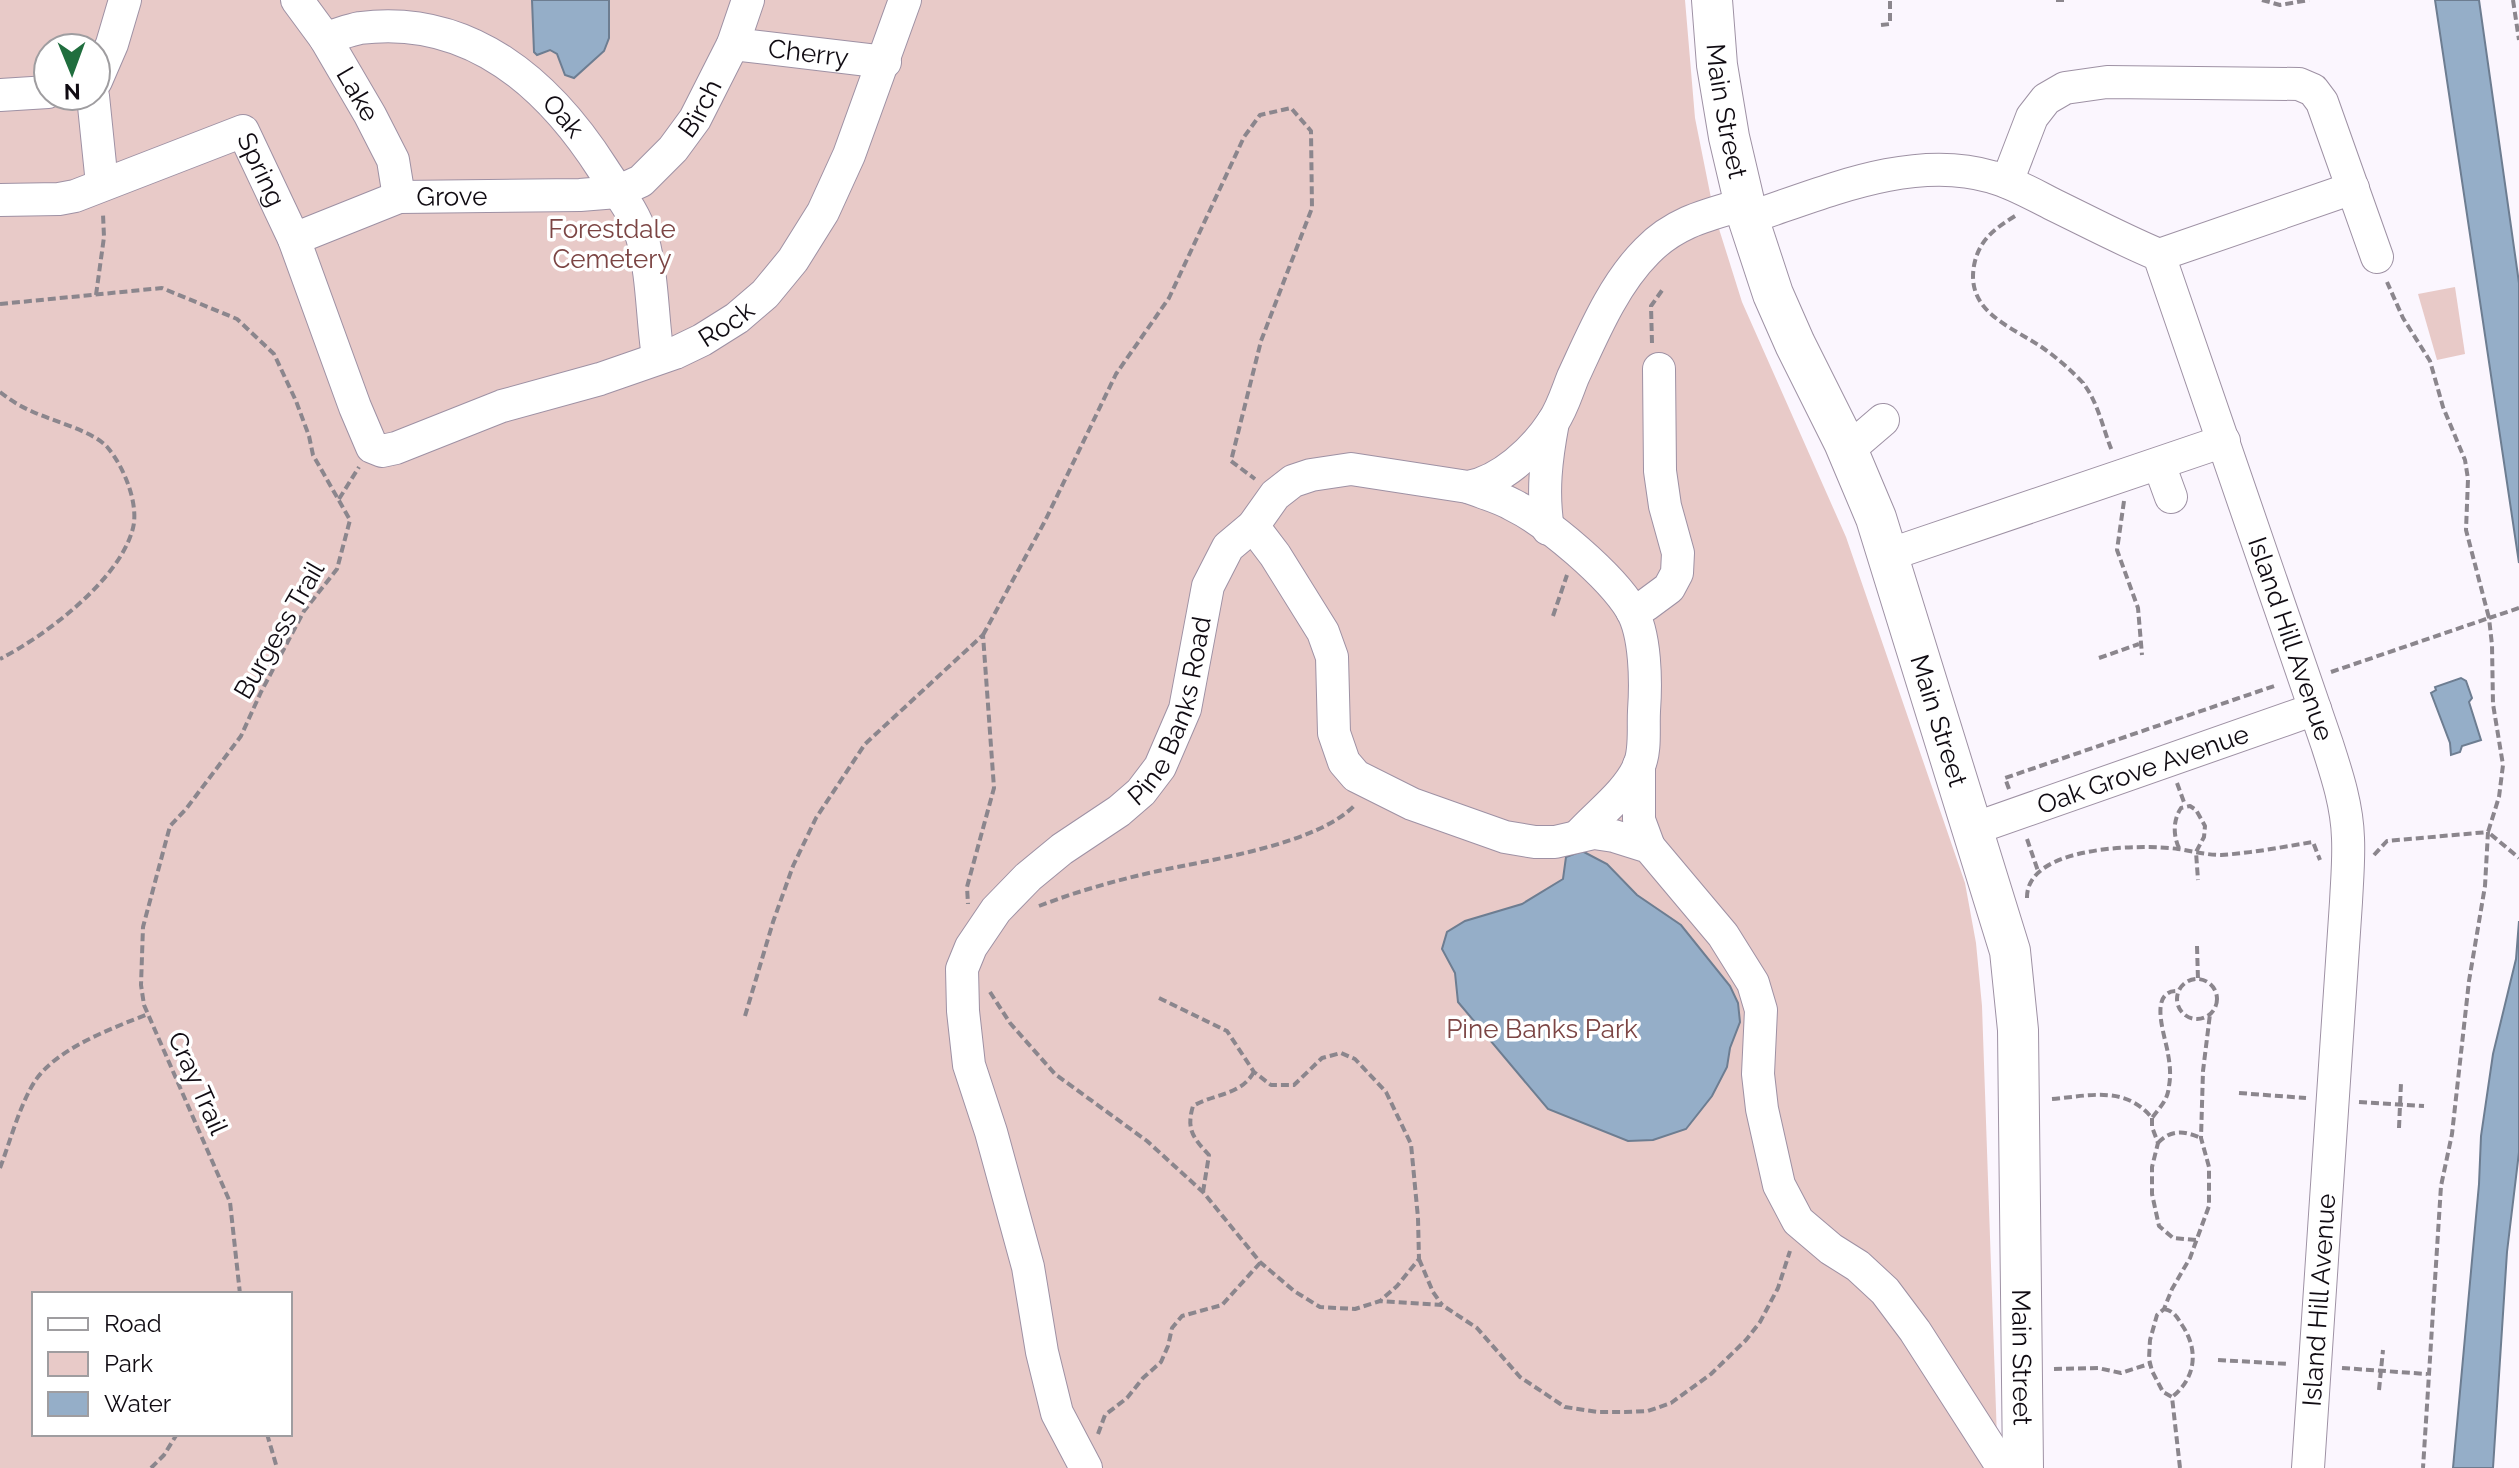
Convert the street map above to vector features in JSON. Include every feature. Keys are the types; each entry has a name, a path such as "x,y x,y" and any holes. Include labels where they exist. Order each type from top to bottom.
{"main road":[{"name":"Main Street","path":"1712,0 1717,65 1746,211 1773,294 1848,450 1888,555 2010,951 2016,1001 2023,1468"}],"street":[{"path":"112,44 125,0"},
{"name":"Lake","path":"297,0 325,38 370,115 393,160 399,197"},
{"name":"Birch","path":"617,192 641,181 673,149 695,119 733,44 748,0"},
{"name":"Rock","path":"372,447 382,451 396,448 502,406 600,379 675,353 737,318 765,294 793,260 823,212 885,62 905,0"},
{"name":"Oak","path":"325,38 359,28 437,31 477,45 515,69 551,101 587,144 631,209 642,237 658,357"},
{"name":"Cherry","path":"733,44 885,62"},
{"path":"2019,187 2029,124 2046,99 2076,85 2107,82 2299,84 2313,90 2322,102 2377,257"},
{"path":"0,95 32,93"},
{"path":"95,112 102,184"},
{"name":"Spring","path":"0,200 75,196 243,131 294,239 372,447"},
{"path":"1548,529 1544,502 1546,459 1553,422 1588,345 1627,274 1648,249 1685,222 1746,211 1897,173 1967,172 2019,187 2159,255 2353,188"},
{"name":"Grove","path":"294,239 399,197 617,192"},
{"name":"Island Hill Avenue","path":"2159,255 2341,788 2349,840 2308,1468"},
{"path":"1659,369 1660,471 1667,518 1678,553 1677,573 1669,588 1632,611 1641,642 1645,682 1639,820 1649,847 1723,935 1753,983 1761,1010 1758,1074 1762,1109 1779,1185 1798,1221 1831,1249 1858,1266 1885,1291 1915,1331 2003,1468"},
{"path":"1848,450 1883,420"},
{"path":"1468,487 1485,484 1501,476 1553,422"},
{"path":"1888,555 2224,441"},
{"path":"2159,464 2171,497"},
{"name":"Pine Banks Road","path":"1080,1458 1057,1413 1028,1267 969,1065 962,969 971,947 996,910 1028,877 1062,849 1119,811 1141,792 1160,767 1185,709 1208,586 1228,547 1253,526 1275,495 1293,481 1311,475 1351,469 1468,487 1514,505 1548,529 1575,550 1632,611"},
{"path":"1253,526 1323,632 1332,657 1337,748 1356,776 1412,804 1505,837 1555,842 1579,835 1614,836 1649,847"},
{"name":"Oak Grove Avenue","path":"1973,829 2310,695"},
{"path":"1579,835 1621,791 1639,765"}],"path":[{"path":"1881,25 1890,24 1890,0"},
{"path":"2056,0 2065,0"},
{"path":"2262,0 2280,5 2309,0"},
{"path":"2513,0 2519,40"},
{"path":"745,1016 788,880 816,818 865,744 983,635 1045,521 1116,374 1169,298 1244,137 1260,115 1291,108 1311,131 1312,208 1261,341 1231,461 1275,495"},
{"path":"96,295 104,237 102,184"},
{"path":"2019,187 2022,211 1983,241 1974,267 1976,290 1986,310 2002,325 2041,347 2084,385 2098,410 2127,488 2117,550 2138,608 2142,655"},
{"path":"2377,257 2403,318 2430,361 2443,407 2465,460 2468,479 2466,530 2489,618 2493,704 2503,765 2499,797 2488,832 2519,858"},
{"name":"Burgess Trail","path":"0,304 162,288 237,319 255,332 274,354 287,377 313,455 350,520 337,569 304,611 241,736 170,826 143,927 141,985 148,1014"},
{"path":"1659,369 1651,336 1651,306 1663,289"},
{"path":"0,392 34,413 60,421 107,446 126,481 134,511 133,528 120,558 94,588 26,646 0,659"},
{"path":"339,499 372,447"},
{"path":"1553,616 1575,550"},
{"path":"2310,695 2519,608"},
{"path":"983,635 994,788 967,887 971,947 984,982 1010,1023 1055,1074 1147,1141 1203,1192 1260,1262 1294,1291 1320,1307 1355,1309 1380,1301 1442,1305"},
{"path":"2099,658 2139,644"},
{"path":"1037,907 1101,884 1302,837 1345,815 1374,786"},
{"path":"2180,849 2176,839 2176,816 2181,808 2190,806 2205,826 2204,837 2196,852 2198,880"},
{"path":"2197,946 2198,980"},
{"path":"2172,1397 2160,1389 2149,1364 2153,1325 2164,1309 2205,1220 2210,1192 2209,1167 2201,1138 2203,1071 2210,1014 2216,1004 2216,995 2209,983 2198,980 2182,985 2176,999 2183,1013 2196,1018 2210,1014"},
{"path":"2158,1143 2152,1118 2165,1101 2170,1082 2160,1009 2166,995 2178,991"},
{"path":"1159,998 1227,1031 1254,1072 1271,1085 1294,1085 1322,1058 1341,1053 1355,1059 1386,1092 1411,1144 1419,1259 1433,1292 1442,1305 1477,1328 1520,1377 1565,1407 1598,1412 1648,1411 1671,1403 1731,1357 1760,1322 1778,1288 1798,1221"},
{"name":"Cray Trail","path":"0,1168 36,1079 81,1044 148,1014 230,1202 240,1292"},
{"path":"1203,1192 1209,1155 1195,1140 1189,1120 1193,1106 1247,1083 1254,1072"},
{"path":"2399,1128 2401,1083"},
{"path":"2052,1099 2114,1095 2136,1102 2152,1118"},
{"path":"2197,1240 2173,1238 2159,1226 2152,1194 2152,1167 2158,1143 2164,1137 2179,1131 2201,1138"},
{"path":"1380,1301 1419,1259"},
{"path":"1080,1458 1084,1448 1098,1434 1105,1415 1127,1398 1161,1362 1172,1328 1182,1316 1222,1305 1260,1262"},
{"path":"2164,1309 2170,1309 2179,1319 2193,1349 2191,1373 2172,1397 2180,1468"},
{"path":"2379,1390 2383,1350"},
{"path":"2023,1370 2098,1368 2121,1373 2149,1364"},
{"path":"151,1468 176,1436"},
{"path":"268,1436 277,1468"}],"green space":[{"path":"0,0 1685,0 1695,118 1714,213 1742,302 1846,537 1965,883 1976,943 1982,1006 1998,1468 0,1468"},
{"path":"2455,287 2465,354 2437,360 2418,294"}],"water":[{"path":"532,0 609,0 609,38 604,51 574,78 565,75 557,54 550,50 537,55 534,52"},
{"path":"2435,0 2479,0 2519,283 2519,563"},
{"path":"2461,678 2466,681 2472,698 2469,702 2481,740 2462,746 2460,752 2451,755 2450,743 2431,693 2436,690 2435,687"},
{"path":"1582,851 1607,864 1637,895 1681,925 1730,986 1738,1003 1740,1022 1727,1067 1712,1096 1686,1129 1653,1140 1628,1141 1548,1109 1458,1002 1455,973 1442,949 1447,932 1465,921 1522,904 1563,879 1566,857"},
{"path":"2519,921 2519,1152 2507,1252 2493,1468 2453,1468 2481,1136 2493,1054 2516,959"}],"park label":[{"name":"Forestdale Cemetery","path":"612,244"},
{"name":"Pine Banks Park","path":"1542,1029"}]}
